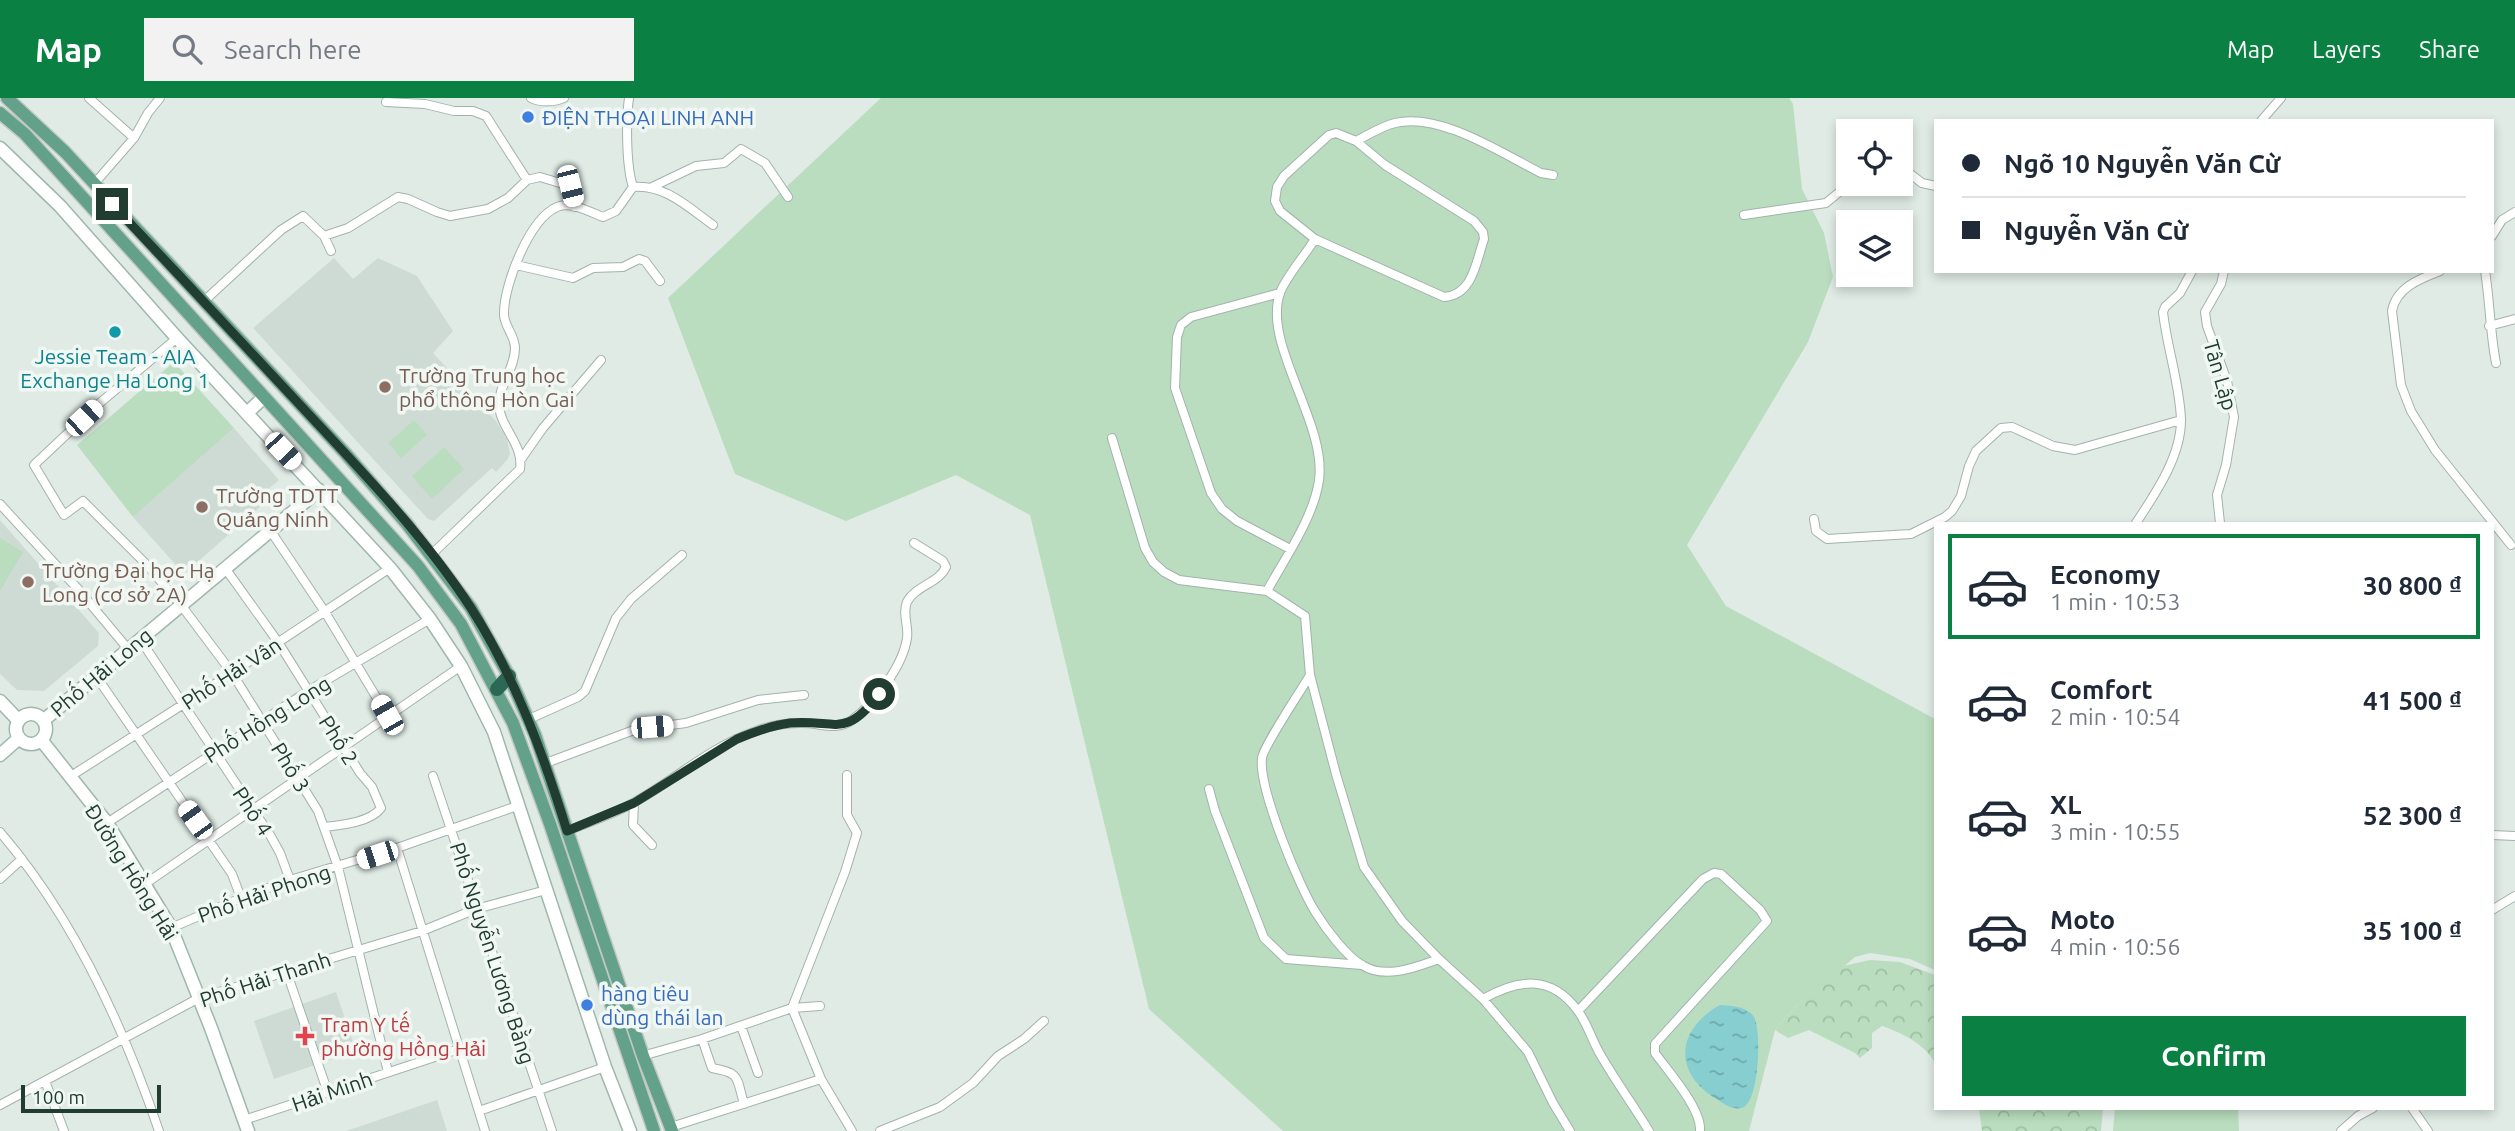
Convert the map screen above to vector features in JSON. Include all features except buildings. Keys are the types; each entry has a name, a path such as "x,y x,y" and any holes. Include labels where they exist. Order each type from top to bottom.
{"highway":[{"path":"496,689 509,676"}],"main road":[{"path":"15,100 345,453 432,554 471,608 509,676 546,763 643,1056 672,1129"},
{"path":"0,113 25,134 418,566 461,624 513,723 654,1131"}],"street":[{"path":"89,98 134,138"},
{"path":"94,184 134,138 160,98"},
{"path":"531,98 536,101 557,101 564,98"},
{"path":"522,458 499,407 501,391 511,372 515,349 513,336 503,317 506,288 527,238 556,207 575,207 603,218 616,211 633,187 626,115 629,98"},
{"path":"2264,119 2281,98"},
{"path":"386,103 472,111 486,116 527,180"},
{"path":"1356,141 1393,123 1424,121 1453,129 1541,173 1552,174"},
{"path":"1342,134 1356,141 1384,164 1479,226 1484,239 1469,284 1463,292 1444,297 1315,239 1280,211 1275,201 1277,187 1284,176 1329,135 1342,134"},
{"path":"0,148 60,206 177,338 390,568 430,619 461,666 494,732 605,1067 629,1131"},
{"path":"652,187 696,166 724,163 743,149 765,163 788,197"},
{"path":"1913,176 1922,183 1934,186"},
{"path":"324,236 348,228 398,197 450,216 488,209 509,198 527,180 540,177 570,186 575,207"},
{"path":"633,187 652,187 673,197 713,225"},
{"path":"1744,215 1826,203 1836,195"},
{"path":"2494,233 2502,220 2515,212"},
{"path":"203,302 281,230 303,216 324,236 331,251"},
{"path":"1267,591 1315,499 1320,478 1314,435 1278,326 1280,293 1315,239"},
{"path":"516,265 573,278 593,268 623,267 639,259 645,261 660,281"},
{"path":"2137,522 2171,461 2181,420 2163,312 2180,293 2191,273"},
{"name":"Tân Lập","path":"2220,522 2217,495 2226,465 2234,417 2227,381 2207,326 2205,312 2221,284 2224,273"},
{"path":"2434,273 2401,291 2393,302 2401,385 2411,411 2435,450 2493,522"},
{"path":"2485,273 2496,362"},
{"path":"1280,293 1191,317 1181,325 1177,337 1175,387 1211,493 1222,509 1237,521 1290,549"},
{"path":"2490,326 2515,319"},
{"name":"Phố 3","path":"177,338 101,402 34,465 64,515 83,501 146,564 181,605 232,673 298,778 326,827 388,1072"},
{"path":"432,554 515,476 520,469 522,458 543,428 601,360"},
{"path":"247,412 264,397"},
{"path":"1935,522 1952,511 1961,496 1976,451 2001,428 2012,427 2053,446 2075,450 2181,420"},
{"path":"1112,438 1145,548 1153,562 1179,580 1267,591 1305,616 1310,675 1364,867 1402,921 1483,999 1528,1052 1570,1131"},
{"name":"Phố Hải Long","path":"44,720 319,490"},
{"path":"0,504 70,580 128,649"},
{"path":"1814,519 1816,531 1827,539 1910,534 1934,522"},
{"path":"2494,524 2511,545"},
{"path":"270,530 325,612 387,715"},
{"path":"567,831 634,803 719,749 754,732 787,723 842,725 865,709 879,694 905,647 908,628 905,612 907,602 945,570 943,561 914,542"},
{"path":"527,720 578,697 585,691 621,611 682,555"},
{"name":"Phố 2","path":"225,568 278,642 376,795 380,811 350,823 326,827"},
{"name":"Phố Hải Vân","path":"71,776 390,568"},
{"name":"Phố Hồng Long","path":"107,823 262,720 430,619"},
{"name":"Phố 4","path":"140,639 252,808 280,853 290,880"},
{"path":"145,884 461,666"},
{"path":"1310,675 1262,756 1264,781 1286,851 1315,912 1337,941 1362,965"},
{"path":"96,676 232,874 242,898"},
{"path":"546,763 634,730 686,723 758,700 804,695"},
{"path":"0,701 18,720"},
{"path":"36,714 44,720 47,727 42,741 34,745 25,744 18,739 18,720 26,715 36,714"},
{"path":"0,755 18,739"},
{"name":"Đường Hồng Hải","path":"42,741 107,823 171,928 246,1126"},
{"path":"847,775 847,816 857,833 845,872 792,1008 821,1079 852,1131"},
{"name":"Phố Nguyễn Lương Bằng","path":"433,776 552,1131"},
{"path":"1209,789 1264,938 1286,959 1362,965 1382,972 1398,971 1439,959"},
{"path":"634,803 633,825 652,845"},
{"name":"Phố Hải Phong","path":"171,928 290,880 397,848 517,806"},
{"path":"0,832 22,859 89,965 141,1079 159,1131"},
{"path":"2494,835 2515,836"},
{"path":"397,848 485,1131"},
{"path":"0,879 22,859"},
{"path":"1578,1011 1703,878 1714,873 1721,874 1760,910 1767,922 1655,1044 1655,1053 1689,1100 1701,1126 1700,1131"},
{"name":"Phố Hải Thanh","path":"0,1105 199,998 422,931 479,908 546,890"},
{"path":"2494,909 2515,896"},
{"path":"286,970 328,1093"},
{"path":"1483,999 1503,988 1540,983 1556,990 1578,1011 1601,1055 1649,1131"},
{"path":"629,1060 702,1039 792,1008 820,1006"},
{"path":"880,1131 940,1107 973,1083 998,1056 1024,1039 1044,1020"},
{"path":"741,1026 758,1073"},
{"path":"702,1039 712,1068 727,1070 736,1076 744,1104"},
{"name":"Hải Minh","path":"246,1126 328,1093 459,1049"},
{"path":"478,1111 605,1067"},
{"path":"672,1129 821,1079"},
{"path":"45,1082 64,1131"},
{"path":"2413,1110 2428,1131"},
{"path":"2341,1131 2355,1112"}],"shaded area":[{"name":"Trường Trung học phổ thông Hòn Gai","path":"334,258 353,279 378,258 417,276 453,331 433,353 496,421 507,439 510,454 507,460 496,472 492,468 434,521 428,519 253,328"},
{"name":"Trường TDTT Quảng Ninh","path":"234,428 279,480 265,492 270,498 184,574 133,517"},
{"name":"Trường Đại học Hạ Long (cơ sở 2A)","path":"0,520 99,633 98,646 44,691 17,690 0,674"},
{"name":"Trạm Y tế phường Hồng Hải","path":"336,992 356,1051 274,1079 254,1021"},
{"path":"437,1100 447,1131 346,1131"}],"green space":[{"path":"881,98 1789,98 1793,104 1802,189 1824,233 1833,277 1808,342 1687,545 1726,606 1934,718 1934,970 1910,959 1870,953 1855,957 1796,1006 1775,1030 1749,1131 1283,1131 1149,1009 1030,515 956,475 846,521 735,474 668,298"},
{"path":"174,362 234,428 133,517 77,445"},
{"path":"414,420 427,435 401,458 388,443"},
{"path":"444,447 464,469 432,499 412,476"},
{"path":"0,538 23,552 0,591"},
{"path":"1870,960 1900,962 1934,975 1934,1061 1912,1040 1882,1026 1872,1033 1872,1048 1860,1058 1809,1030 1788,1038 1775,1030 1796,1006 1843,966"},
{"path":"1979,1110 2103,1110 2101,1131 1982,1131"},
{"path":"2115,1110 2238,1110 2239,1131 2113,1131"}],"water":[{"path":"1720,1005 1739,1007 1751,1013 1756,1025 1758,1051 1755,1081 1748,1104 1742,1108 1726,1105 1703,1089 1693,1078 1687,1065 1685,1052 1694,1027"}],"place":[{"name":"ĐIỆN THOẠI LINH ANH","path":"528,117"},
{"name":"Jessie Team - AIA Exchange Ha Long 1","path":"115,332"},
{"name":"Trường Trung học phổ thông Hòn Gai","path":"385,387"},
{"name":"Trường TDTT Quảng Ninh","path":"202,507"},
{"name":"Trường Đại học Hạ Long (cơ sở 2A)","path":"28,582"},
{"name":"hàng tiêu dùng thái lan","path":"587,1005"},
{"name":"Trạm Y tế phường Hồng Hải","path":"305,1036"}],"route":[{"path":"112,204 345,453 432,554 471,608 509,676 546,763 567,831 634,803 737,739 787,723 842,725 873,703 879,694"}]}
